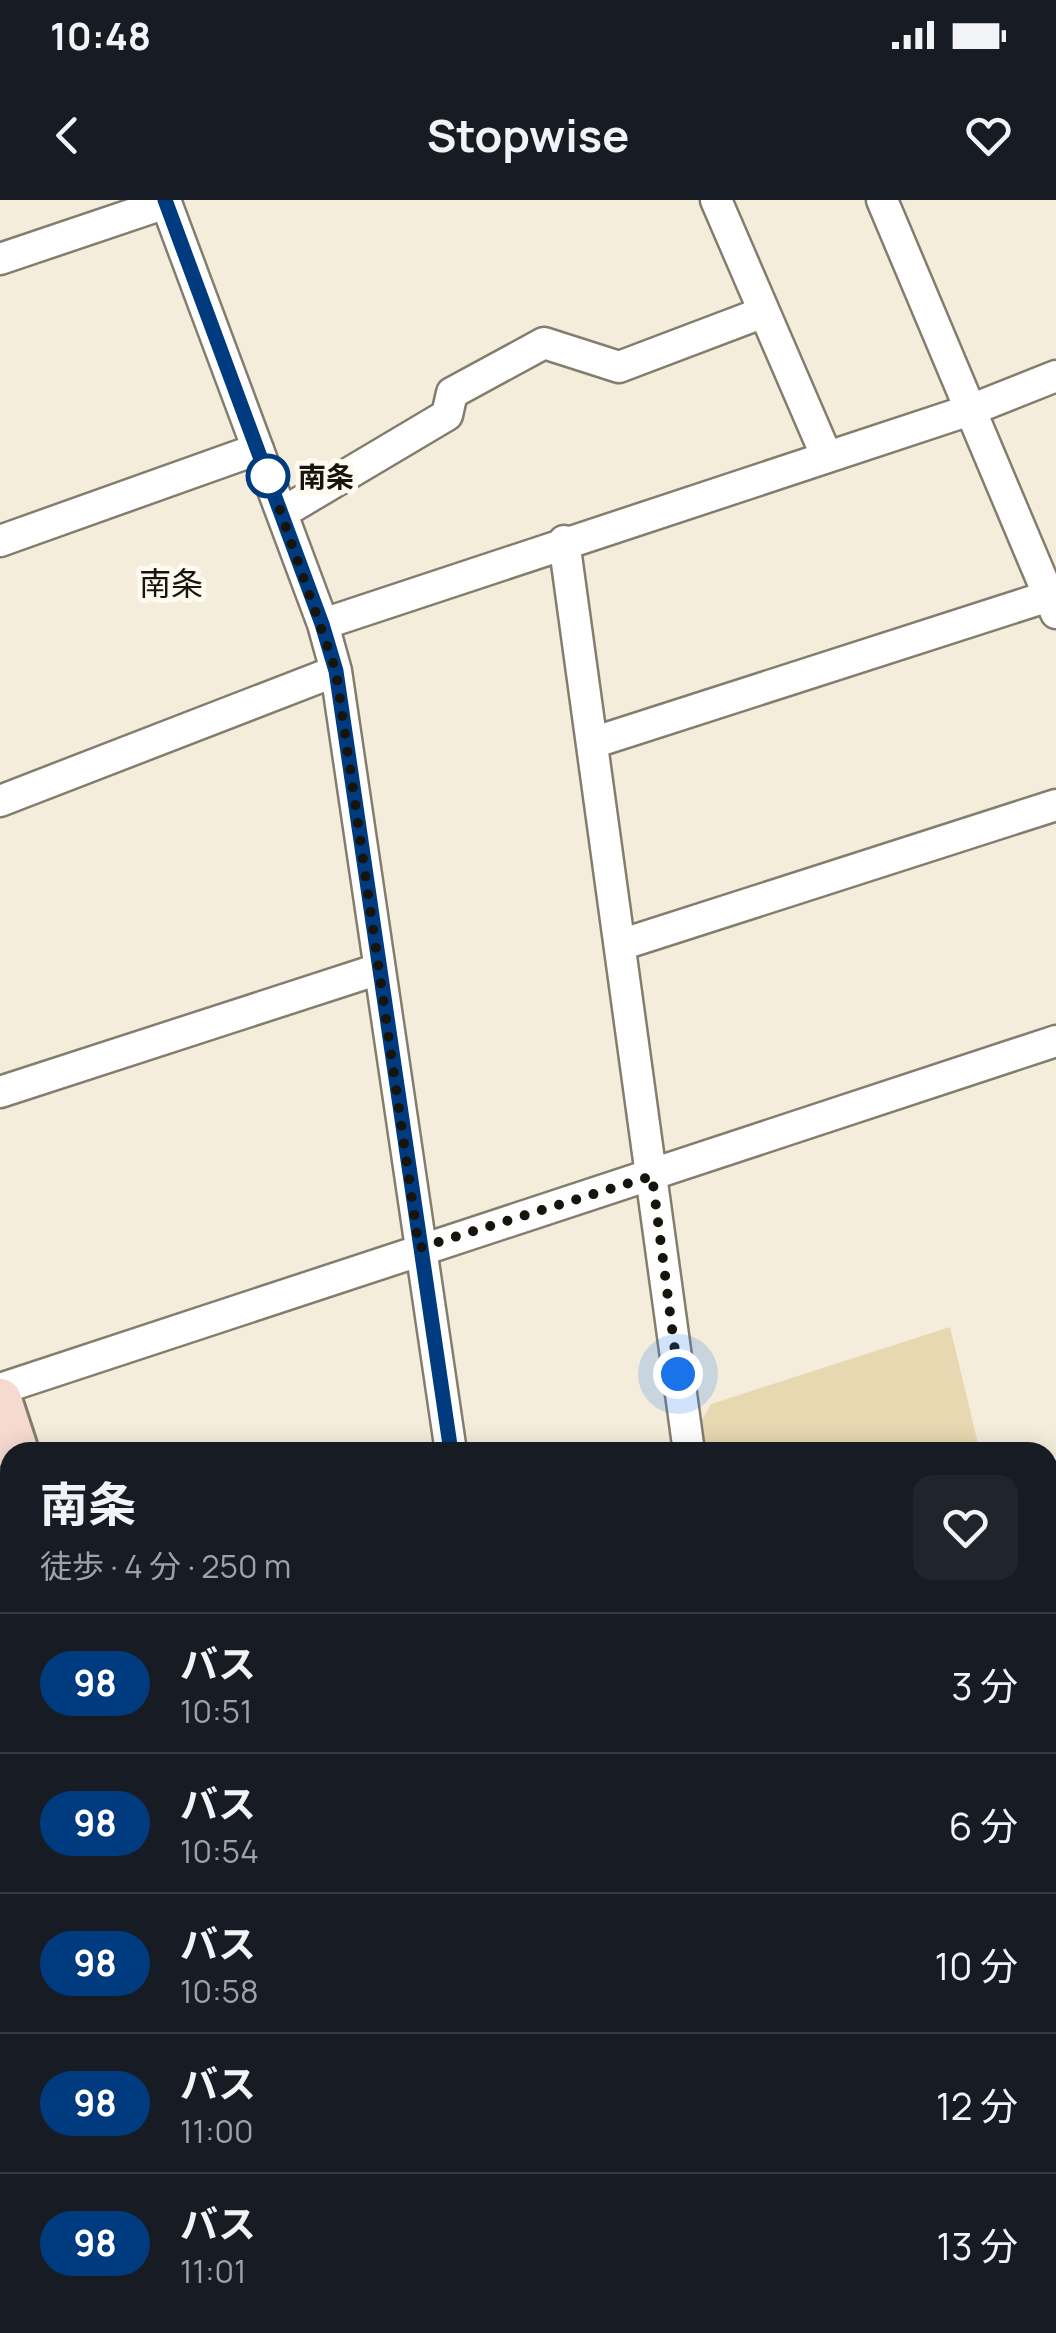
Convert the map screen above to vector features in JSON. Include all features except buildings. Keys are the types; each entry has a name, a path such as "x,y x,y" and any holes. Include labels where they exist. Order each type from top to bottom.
{"street":[{"path":"716,200 826,456"},
{"path":"592,743 1052,604 882,200"},
{"path":"0,259 166,202 282,513 336,671 450,1442"},
{"path":"282,513 447,416 452,393 544,343 620,367 764,312"},
{"path":"322,624 972,409 1056,376"},
{"path":"0,541 258,449"},
{"path":"564,541 688,1442"},
{"path":"0,801 336,671"},
{"path":"620,945 1056,806"},
{"path":"0,1092 379,969"},
{"path":"0,1389 1056,1041"},
{"path":"0,1400 13,1442"}],"shaded area":[{"path":"950,1327 978,1442 703,1442 700,1423 711,1404"}],"bus line":[{"name":"98","path":"165,200 336,671 449,1442"}],"place":[{"name":"南条","path":"268,476"}],"district":[{"name":"南条","path":"171,583"}],"route":[{"path":"268,476 336,671 419,1248 652,1176 678,1374"}]}
